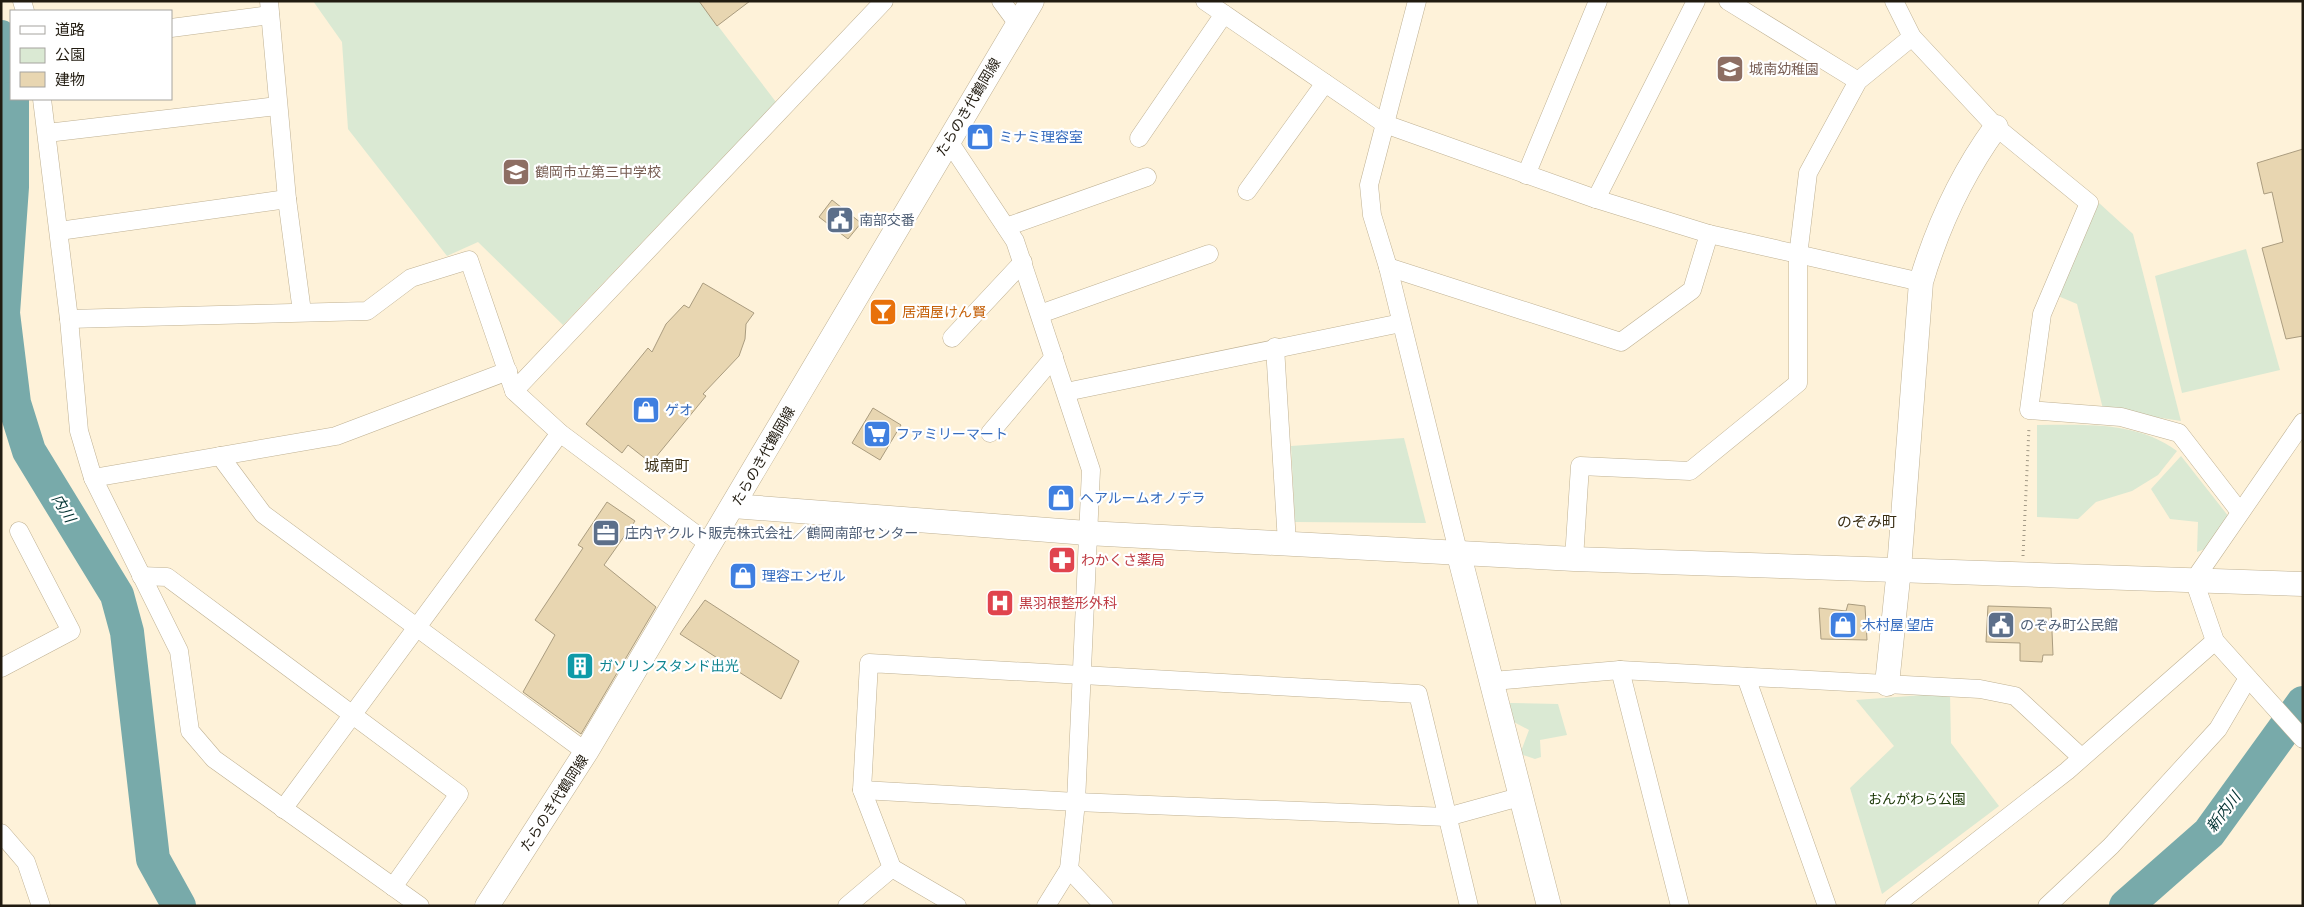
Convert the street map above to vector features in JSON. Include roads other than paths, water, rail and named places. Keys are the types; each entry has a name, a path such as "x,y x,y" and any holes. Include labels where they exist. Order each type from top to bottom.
{"street":[{"path":"514,391 884,1"},
{"path":"1001,1 1018,24"},
{"name":"たらのき代鶴岡線","path":"486,906 586,752 1032,1"},
{"path":"1205,1 1385,124 1596,199 1708,234 1798,256 1921,282"},
{"path":"1417,1 1368,185 1372,215 1388,267 1458,551 1493,681 1549,906"},
{"path":"1526,175 1598,1"},
{"path":"1596,199 1696,1"},
{"path":"1728,1 1858,81"},
{"path":"1894,1 1912,37 1996,127 2089,204 2042,314 2029,410 2121,416 2179,433 2240,512"},
{"path":"172,28 270,8 277,106 302,312"},
{"path":"1139,138 1224,14"},
{"path":"1574,558 1580,466 1690,471 1798,383 1798,256 1808,173 1858,81 1912,37"},
{"path":"1247,191 1325,83"},
{"path":"42,100 69,319 79,431 93,478 179,651 190,731 214,758 420,906"},
{"path":"47,133 277,106"},
{"path":"1887,684 1899,569 1921,282 1947,207 1977,153 1996,127"},
{"path":"948,140 1015,241 1091,470 1076,802 1069,869 1046,906"},
{"path":"1006,226 1146,177"},
{"path":"59,232 287,198"},
{"path":"1388,267 1621,342 1692,290 1708,234"},
{"path":"1040,314 1210,254"},
{"path":"69,319 367,310 411,278 469,260 514,391 560,433 709,544"},
{"path":"952,338 1023,262"},
{"path":"1066,392 1275,347 1401,323"},
{"path":"1275,347 1287,543"},
{"path":"990,433 1054,357"},
{"path":"93,478 336,436 508,371"},
{"path":"2194,580 2303,422"},
{"path":"283,809 560,433"},
{"path":"220,456 263,514 586,752"},
{"path":"733,506 1088,533 1574,558 2303,584"},
{"path":"1,668 71,631 19,531"},
{"path":"141,576 168,577 459,794 393,887"},
{"path":"2194,580 2214,641 2303,739"},
{"path":"1894,906 2067,771 2214,641"},
{"path":"957,906 892,868 862,790 869,663 1418,694 1469,906"},
{"path":"1493,681 1620,670 1980,689 2015,696 2081,757"},
{"path":"1620,670 1680,906"},
{"path":"1746,676 1827,906"},
{"path":"2047,906 2111,846 2218,729 2253,683"},
{"path":"862,790 1076,802 1447,817 1522,796"},
{"path":"1,833 26,862 41,906"},
{"path":"846,906 892,868"},
{"path":"1069,869 1104,906"}],"waterway":[{"name":"内川","path":"1,37 10,85"},
{"name":"内川","path":"12,100 12,187 3,313 14,403 29,451 117,595 127,632 153,859 179,906"},
{"name":"新内川","path":"2126,906 2209,833 2303,703"}],"place":[{"name":"城南幼稚園","path":"1730,69"},
{"name":"ミナミ理容室","path":"980,137"},
{"name":"鶴岡市立第三中学校","path":"516,172"},
{"name":"南部交番","path":"840,220"},
{"name":"居酒屋けん賢","path":"883,312"},
{"name":"ゲオ","path":"646,410"},
{"name":"ファミリーマート","path":"877,434"},
{"name":"ヘアルームオノデラ","path":"1061,498"},
{"name":"庄内ヤクルト販売株式会社／鶴岡南部センター","path":"606,533"},
{"name":"わかくさ薬局","path":"1062,560"},
{"name":"理容エンゼル","path":"743,576"},
{"name":"黒羽根整形外科","path":"1000,603"},
{"name":"木村屋 望店","path":"1843,625"},
{"name":"のぞみ町公民館","path":"2001,625"},
{"name":"ガソリンスタンド出光","path":"580,666"}],"district":[{"name":"城南町","path":"667,465"},
{"name":"のぞみ町","path":"1867,521"}],"park label":[{"name":"おんがわら公園","path":"1917,799"}]}
